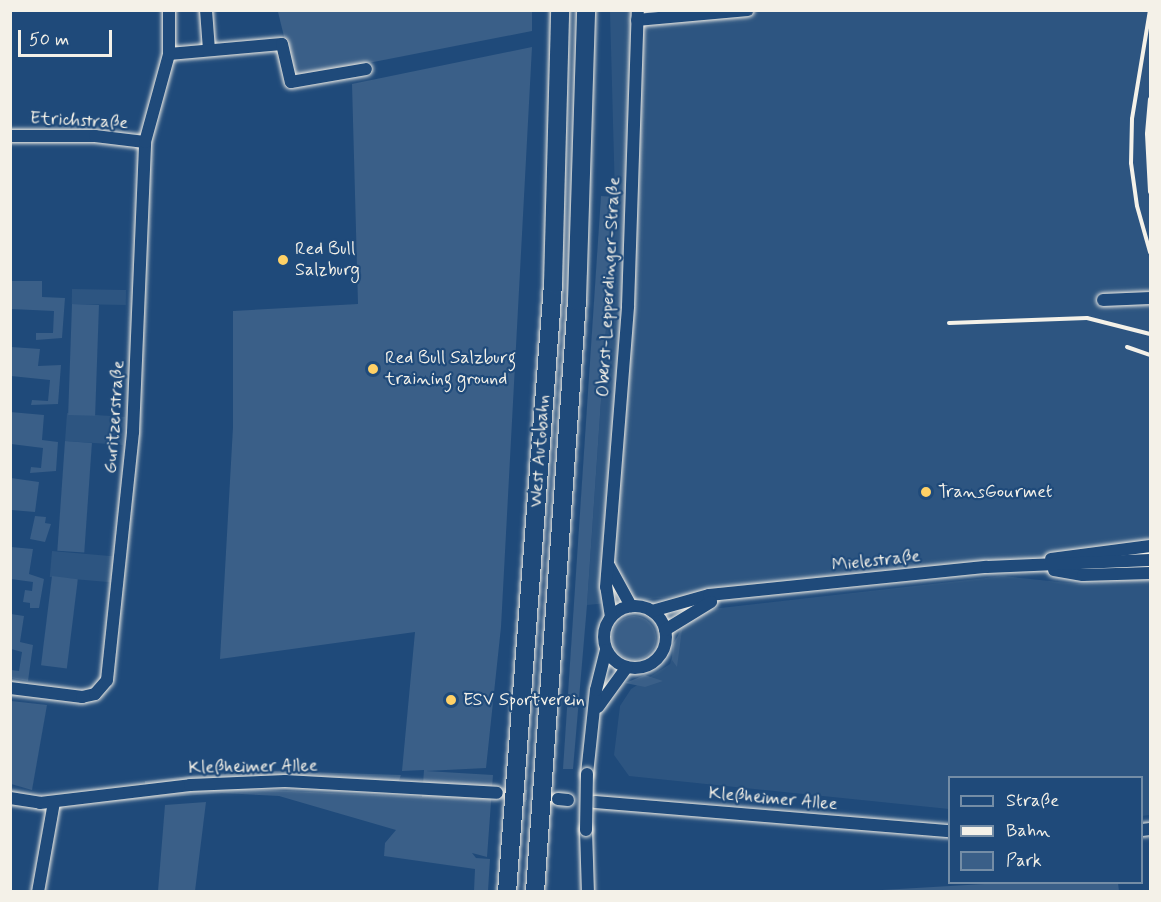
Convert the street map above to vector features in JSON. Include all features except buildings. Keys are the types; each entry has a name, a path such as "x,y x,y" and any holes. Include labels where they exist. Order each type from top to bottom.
{"highway":[{"name":"West Autobahn","path":"507,891 553,284 560,122 560,10"},
{"name":"West Autobahn","path":"535,891 577,301 586,10"}],"street":[{"name":"Guritzerstraße","path":"10,688 82,697 95,694 107,680 132,444 145,142 169,54 169,10"},
{"path":"206,10 209,50"},
{"path":"637,15 748,10"},
{"name":"Oberst-Lepperdinger-Straße","path":"588,891 587,774 596,711 596,690 606,650 604,633 610,617 606,587 628,306 637,15"},
{"path":"169,54 282,44 291,82 366,69"},
{"name":"Etrichstraße","path":"10,136 95,136 145,142"},
{"path":"1103,300 1150,298"},
{"name":"Mielestraße","path":"652,611 709,595 726,596 1030,565 1150,546"},
{"name":"Mielestraße","path":"1030,565 1150,560"},
{"name":"Mielestraße","path":"1030,565 1083,575 1150,573"},
{"path":"609,566 631,606"},
{"name":"Mielestraße","path":"665,630 697,607 726,596"},
{"path":"606,650 627,667 643,667 656,659 664,646 665,630 652,611 631,606 610,617"},
{"name":"Oberst-Lepperdinger-Straße","path":"596,711 627,667"},
{"name":"Kleßheimer Allee","path":"10,798 54,802 190,785 285,781 497,793"},
{"path":"38,891 54,802"},
{"name":"Kleßheimer Allee","path":"595,802 948,831"}],"shaded area":[{"path":"610,11 1150,11 1150,552 587,605 615,197"},
{"path":"72,289 126,290 126,305 72,304"},
{"path":"67,413 125,417 123,445 65,441"},
{"path":"52,551 116,557 113,582 50,577"},
{"path":"1003,576 1078,584 1150,579 1150,815 1143,816 1143,776 948,776 948,809 629,776 614,755 620,706 631,689 670,664 681,625 703,610"}],"green space":[{"path":"532,11 532,31 302,76 292,69 278,12"},
{"name":"Red Bull Salzburg training ground","path":"532,47 501,627 486,768 426,771 493,775 487,857 472,853 476,858 490,859 488,891 474,891 475,869 384,856 385,843 396,830 279,796 222,793 94,803 223,788 422,797 424,770 402,771 415,632 220,659 233,427 233,311 358,304 352,84"},
{"path":"601,196 615,197 587,605 573,769 563,769"},
{"path":"11,281 42,281 42,297 65,298 62,338 36,340 36,333 53,333 54,311 11,309"},
{"path":"72,304 99,305 95,416 68,415"},
{"path":"11,347 40,349 38,366 61,365 58,404 31,405 32,400 48,401 50,380 11,376"},
{"path":"10,412 44,415 42,440 58,442 56,471 30,473 31,467 41,468 43,448 11,444"},
{"path":"65,441 92,443 84,553 57,551"},
{"path":"11,478 39,482 35,512 11,510"},
{"path":"35,516 46,517 45,523 51,524 45,542 30,539"},
{"path":"11,547 33,549 29,574 44,579 39,608 30,608 30,603 23,602 25,590 32,591 33,582 11,579"},
{"path":"52,576 78,579 67,668 41,665"},
{"path":"11,614 24,616 20,642 33,645 28,681 11,678 11,670 19,671 22,652 11,649"},
{"path":"634,616 649,623 656,638 649,653 634,660 619,653 612,638 619,623"},
{"path":"686,622 682,630 677,667 672,660 673,644"},
{"path":"645,675 663,681 645,687 625,683"},
{"path":"11,701 47,705 32,790 11,784"},
{"path":"276,771 401,775 398,783 145,785 145,781 190,776"},
{"path":"206,802 195,891 158,891 165,805"},
{"path":"985,884 1118,884 1119,891 865,891"}],"tunnel":[{"path":"497,793 558,799"}],"railway":[{"path":"1150,10 1132,119 1131,163 1137,206 1150,252"},
{"path":"1150,99 1147,134 1150,192"},
{"path":"949,323 1087,318 1150,334"},
{"path":"1127,347 1150,355"}],"place":[{"name":"Red Bull Salzburg","path":"283,260"},
{"name":"Red Bull Salzburg training ground","path":"373,369"},
{"name":"TransGourmet","path":"926,492"},
{"name":"ESV Sportverein","path":"451,700"}]}
